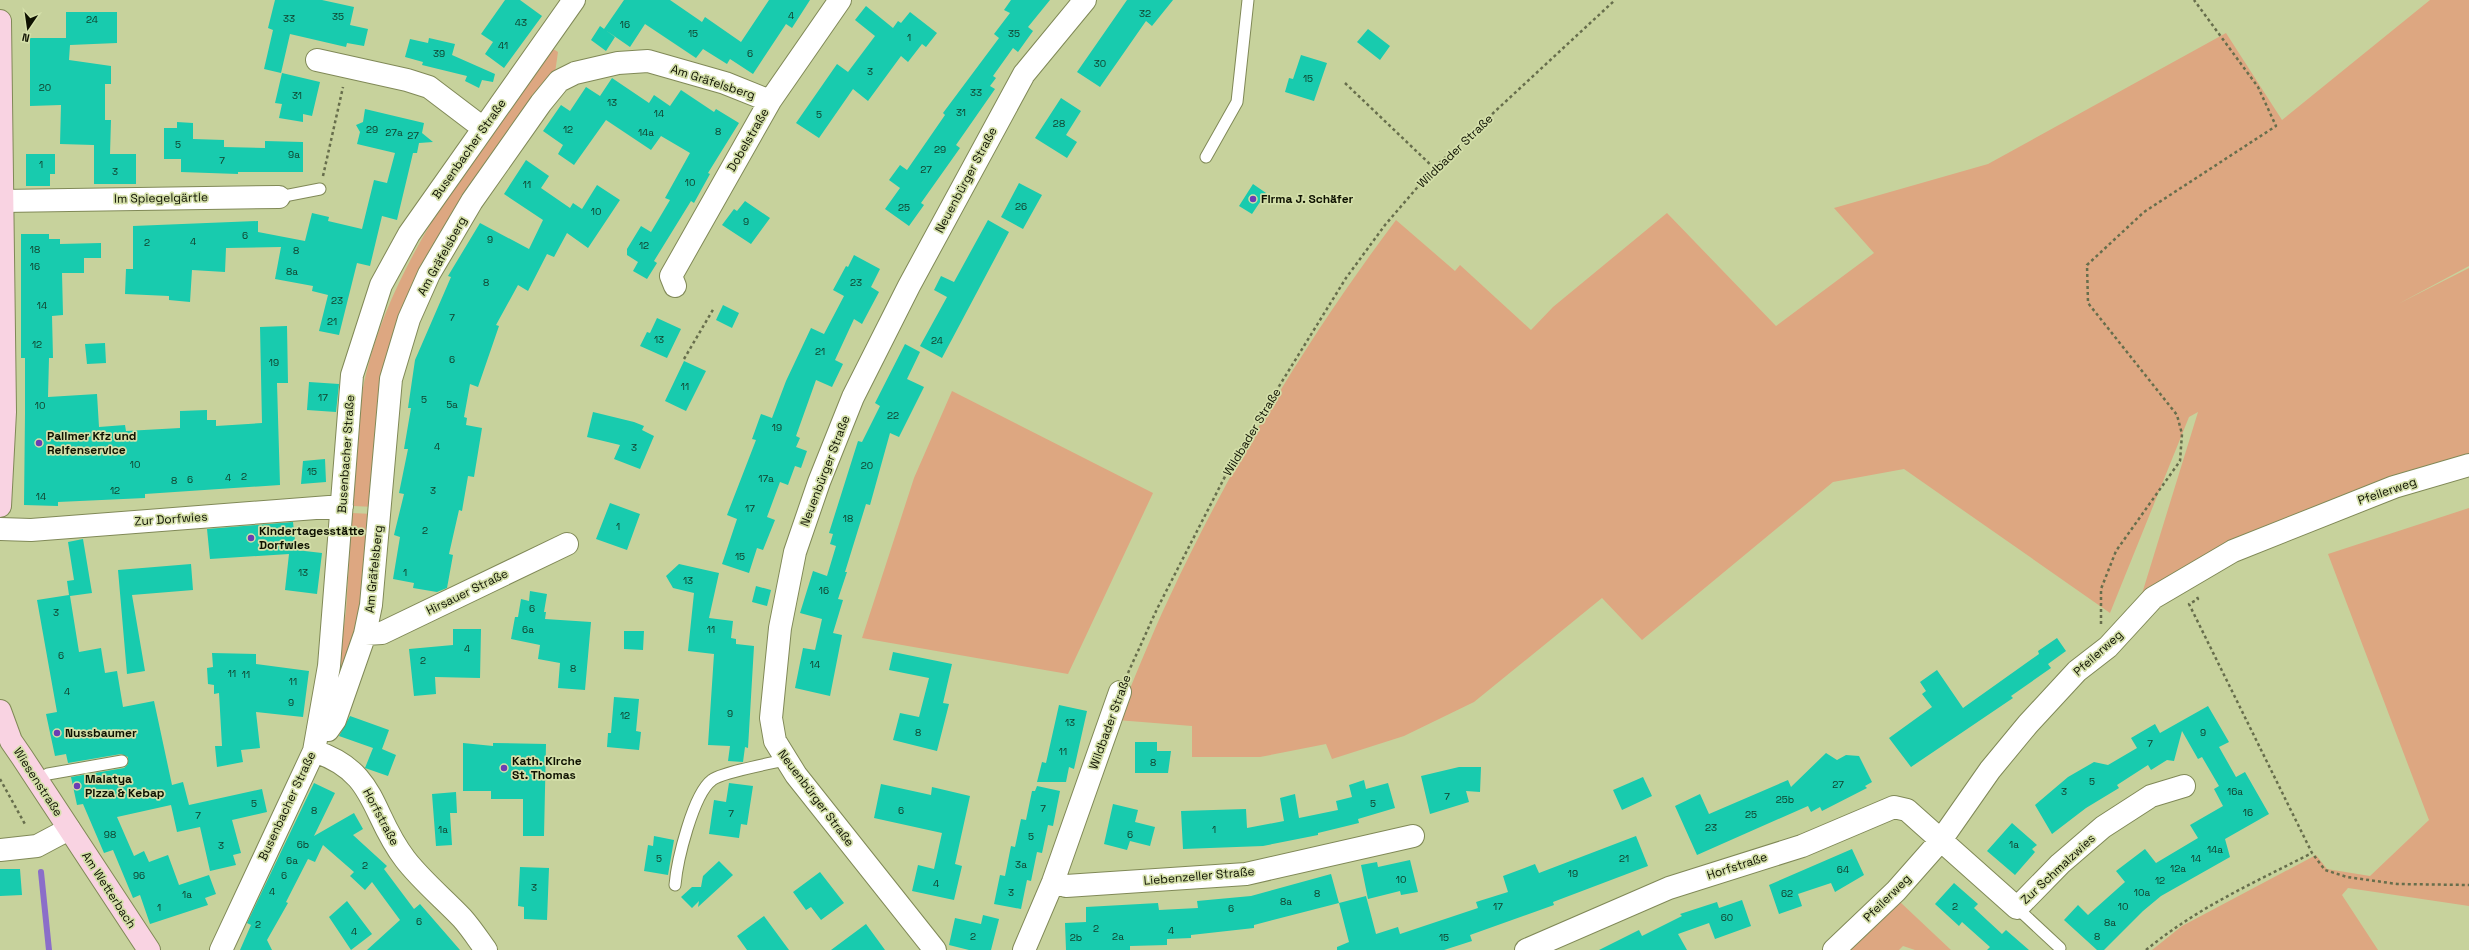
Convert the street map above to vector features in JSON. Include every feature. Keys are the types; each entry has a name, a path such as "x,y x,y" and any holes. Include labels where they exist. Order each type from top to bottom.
{"main road":[{"path":"0,21 5,412 0,506"},
{"name":"Wiesenstraße","path":"0,711 11,741 69,829"},
{"name":"Am Wetterbach","path":"69,829 149,950"}],"street":[{"name":"Busenbacher Straße","path":"221,950 314,751 329,666 352,375 381,285 409,234 574,0"},
{"name":"Dobelstraße","path":"675,286 671,276 770,101 840,0"},
{"name":"Neuenbürger Straße","path":"935,950 786,760 775,741 772,718 780,628 795,552 819,482 853,397 909,286 1024,74 1085,0"},
{"path":"317,60 407,80 429,87 483,128"},
{"name":"Am Gräfelsberg","path":"318,728 328,730 335,720 364,634 371,605 391,379 409,319 429,274 472,201 541,103 559,81 575,73 618,63 648,61 726,83 770,101"},
{"name":"Im Spiegelgärtle","path":"2,201 279,197"},
{"name":"Pfeilerweg","path":"1834,950 1896,891 1941,840 1990,770 2014,740 2077,671 2108,647 2152,598 2234,551 2394,487 2469,465"},
{"name":"Zur Dorfwies","path":"0,530 32,530 342,506"},
{"name":"Hirsauer Straße","path":"364,634 382,633 567,544"},
{"name":"Wildbader Straße","path":"1024,950 1053,882 1120,692"},
{"name":"Horfstraße","path":"314,751 334,757 360,778 377,806 397,849 464,920 486,950"},
{"name":"Zur Schmalzwies","path":"1941,840 2017,908 2060,864 2103,827 2151,796 2184,786"},
{"name":"Horfstraße","path":"1526,950 1669,888 1802,846 1894,807 1907,810 1941,840"},
{"path":"0,850 37,846 69,829"},
{"name":"Liebenzeller Straße","path":"1053,882 1066,886 1246,874 1413,836"}],"lane":[{"path":"1206,156 1237,102 1248,0"},
{"name":"Im Spiegelgärtle","path":"279,197 320,190"},
{"path":"675,884 684,837 701,794 712,779 786,760"},
{"path":"37,781 48,774 122,761"},
{"name":"Zur Schmalzwies","path":"2017,908 2060,948"}],"path":[{"name":"Wildbader Straße","path":"1120,692 1157,609 1234,459 1346,278 1395,213 1434,168 1615,0"},
{"path":"2108,647 2100,620 2101,589 2116,551 2180,462 2182,434 2177,415 2088,303 2087,266 2144,212 2276,126 2258,87 2194,0"},
{"path":"320,190 348,67"},
{"path":"1345,83 1434,168"},
{"path":"684,359 714,308"},
{"path":"2198,599 2189,604 2312,853 2325,870 2347,877 2397,884 2469,885"},
{"path":"0,779 37,846"},
{"path":"2146,950 2175,926 2202,910 2312,853"}],"shaded area":[{"path":"2430,0 2469,0 2469,266 2398,304 2469,268 2469,455 2407,471 2230,540 2141,597 2198,412 2189,417 2110,613 1904,469 1833,482 1642,640 1602,598 1474,702 1404,736 1332,759 1326,744 1260,757 1192,757 1192,726 1117,720 1169,598 1218,499 1302,356 1332,310 1396,220 1455,271 1460,265 1531,330 1553,307 1667,213 1776,326 1874,253 1834,208 1988,164 2226,33 2282,120"},
{"path":"550,47 558,52 554,80 422,274 375,507 353,506 358,422 366,374 379,330 397,287 443,203"},
{"path":"952,391 1153,493 1068,674 862,638 914,478"},
{"path":"2469,508 2469,906 2348,888 2342,895 2378,950 2152,950 2182,926 2316,855 2327,869 2370,876 2429,820 2328,554"},
{"path":"352,513 373,514 365,605 333,701 346,611"},
{"path":"1899,901 1951,950 1915,950 1903,946 1899,950 1848,950"}],"building":[{"path":"275,0 322,0 354,7 350,25 368,29 364,46 347,43 346,47 290,34 281,73 264,69 273,30 268,28"},
{"path":"505,0 520,0 542,16 504,68 485,54 493,42 481,34"},
{"path":"624,0 670,0 702,22 705,17 741,42 769,0 810,0 792,28 786,24 753,74 730,59 727,64 703,49 696,58 645,24 630,47 604,29"},
{"path":"1011,0 1050,0 1028,27 1033,31 1018,52 1013,48 993,76 996,78 990,86 995,89 956,145 960,148 921,203 924,205 909,226 885,209 900,188 889,180 900,165 907,170 945,115 943,113 999,38 994,34 1010,13 1004,10"},
{"path":"1127,0 1173,0 1152,26 1146,21 1100,87 1077,72"},
{"path":"866,6 893,28 898,21 901,23 910,12 937,33 926,47 922,44 908,62 901,56 868,101 853,89 819,138 796,123 837,64 848,72 875,36 855,20"},
{"path":"66,12 117,12 117,43 70,45 69,60 111,66 111,84 105,84 105,120 111,120 110,154 136,154 136,184 94,184 94,145 60,144 61,105 30,106 30,38 66,38"},
{"path":"600,26 615,37 606,51 591,40"},
{"path":"1368,29 1390,46 1380,60 1357,42"},
{"path":"429,38 455,44 452,55 495,74 493,82 482,80 479,88 465,81 467,76 422,65 423,62 405,57 410,39 428,43"},
{"path":"1301,55 1327,63 1314,101 1285,92 1289,78 1293,79"},
{"path":"282,73 320,82 312,116 303,114 303,122 279,118 282,104 275,103"},
{"path":"612,78 649,103 654,95 670,106 681,90 714,112 716,109 739,123 708,173 710,174 694,203 691,201 654,261 657,263 647,279 633,271 638,262 627,255 627,249 641,226 651,232 670,200 665,198 690,153 661,136 651,150 606,120 574,165 558,154 563,145 543,131 561,105 570,111 586,87 600,96"},
{"path":"1061,98 1081,111 1066,135 1077,142 1067,158 1035,138"},
{"path":"365,109 424,123 422,133 433,142 419,143 417,153 413,153 397,220 382,216 370,266 357,263 339,335 319,331 328,295 312,291 313,286 275,279 281,247 226,248 225,272 192,270 190,302 169,300 169,296 125,294 126,269 133,269 133,226 258,221 258,232 305,241 312,213 329,217 328,221 362,229 374,180 387,183 395,153 357,144 360,132 356,125 363,122"},
{"path":"177,122 193,123 193,139 224,140 224,147 265,148 265,141 303,142 303,172 238,172 238,174 181,172 181,159 164,159 164,128 177,128"},
{"path":"26,154 55,154 55,174 50,174 50,186 26,186"},
{"path":"526,160 549,176 541,188 570,208 573,203 582,209 597,185 620,200 588,248 567,233 554,257 547,254 528,291 518,285 496,325 499,326 478,387 470,384 464,417 467,418 466,425 482,428 474,477 468,476 462,511 459,510 449,554 453,555 447,588 437,592 413,588 414,583 393,579 400,537 394,535 404,494 399,493 408,449 404,449 411,408 408,408 415,360 451,277 448,276 480,223 529,249 543,220 504,194"},
{"path":"1019,183 1042,195 1023,229 1001,217"},
{"name":"Firma J. Schäfer","path":"1253,184 1266,193 1252,214 1239,206"},
{"path":"745,201 770,218 751,244 722,225 734,209 737,211"},
{"path":"988,220 1009,232 942,358 920,346 947,297 934,290 941,276 954,282"},
{"path":"21,234 49,234 49,239 60,239 60,244 101,243 101,258 84,258 84,273 62,273 63,315 52,316 53,358 49,358 48,397 97,394 99,427 125,425 126,431 180,428 180,411 207,410 207,420 216,420 216,426 262,423 260,327 287,326 288,383 277,383 280,485 145,494 145,498 58,502 58,506 24,505 25,358 21,358"},
{"path":"854,255 880,269 871,287 879,292 862,324 854,319 835,360 843,364 832,387 816,380 796,436 800,438 796,447 807,451 801,468 795,466 788,485 780,482 767,517 775,520 763,550 757,548 749,573 722,564 737,519 727,515 756,440 752,439 761,414 772,418 786,381 811,328 824,334 844,296 833,290 846,266 848,267"},
{"path":"723,305 739,313 732,328 716,320"},
{"path":"657,318 681,329 667,358 640,346 647,332 650,333"},
{"path":"105,343 106,363 87,364 85,344"},
{"path":"905,344 920,352 907,379 924,387 899,437 890,433 870,505 866,504 845,572 847,572 838,599 843,600 833,633 842,635 830,696 795,688 803,648 815,650 822,619 800,613 813,571 827,576 836,546 830,544 833,534 829,533 858,441 862,442 880,406 875,403"},
{"path":"684,361 706,371 686,411 665,401"},
{"path":"309,382 339,384 336,412 307,410"},
{"path":"593,412 634,422 644,426 642,430 654,436 640,469 614,459 620,445 587,437"},
{"path":"325,459 326,482 301,484 303,461"},
{"path":"610,503 640,514 627,550 596,539"},
{"name":"Kindertagesstätte Dorfwies","path":"293,522 296,550 322,553 317,594 285,590 289,554 210,559 207,529"},
{"path":"83,539 92,593 70,596 79,652 101,648 105,673 117,671 123,707 154,701 172,785 183,782 189,805 262,789 267,812 232,820 241,853 233,855 236,865 210,871 200,827 177,832 171,805 117,817 134,856 144,851 149,862 168,855 179,885 209,875 216,894 205,898 208,905 150,924 140,895 133,898 113,850 104,853 83,804 77,805 71,777 124,768 128,764 128,757 121,754 68,763 66,754 55,756 46,714 57,712 37,600 69,595 67,581 74,580 68,542"},
{"path":"191,564 193,590 132,595 145,671 127,674 118,570"},
{"path":"679,564 719,573 709,618 733,621 731,638 736,639 736,644 754,646 748,748 745,747 743,762 728,761 730,746 708,745 714,654 688,651 694,593 673,588 666,576"},
{"path":"756,586 771,590 767,606 752,602"},
{"path":"530,591 547,594 544,612 546,612 545,619 591,622 585,690 558,688 560,663 538,659 540,645 511,639 515,617 518,617 521,599 529,601"},
{"path":"453,629 481,629 480,678 435,677 436,694 414,696 409,649 453,645"},
{"path":"624,631 644,631 643,650 624,649"},
{"path":"2057,638 2066,651 2048,664 2051,668 2011,696 2013,698 1911,767 1889,738 1932,707 1922,694 1926,691 1920,682 1937,670 1963,708 2039,654 2038,651"},
{"path":"893,652 952,664 943,703 949,704 937,751 893,740 900,713 919,717 929,678 889,670"},
{"path":"212,653 256,654 256,664 309,671 303,717 256,712 260,748 241,750 243,762 217,767 215,746 222,746 219,693 214,694 214,685 208,684 207,668 213,667"},
{"path":"614,697 639,699 636,731 641,732 639,750 607,747 608,733 611,733"},
{"path":"1059,705 1087,711 1074,769 1069,767 1066,782 1037,782 1042,762 1046,763"},
{"path":"2208,706 2229,742 2219,747 2236,777 2245,772 2269,814 2225,839 2230,857 2161,896 2143,911 2104,950 2097,950 2064,920 2078,905 2088,915 2125,882 2116,871 2145,849 2156,863 2198,838 2190,825 2223,806 2214,789 2219,786 2202,757 2198,759 2182,731 2174,761 2167,760 2151,770 2148,765 2117,785 2119,788 2086,808 2052,834 2035,805 2068,777 2094,762 2108,765 2137,748 2131,738 2155,724 2160,733"},
{"path":"350,716 389,730 382,749 396,755 388,776 365,768 373,748 339,736"},
{"path":"1135,742 1157,742 1157,751 1171,751 1168,773 1135,773"},
{"name":"Kath. Kirche St. Thomas","path":"463,743 493,746 493,743 546,744 544,836 523,836 523,799 491,799 491,791 463,791"},
{"path":"1826,753 1837,760 1846,755 1859,756 1872,782 1865,786 1867,788 1822,811 1820,807 1811,812 1808,806 1697,855 1675,806 1700,794 1709,814 1788,780 1791,787"},
{"path":"1459,767 1481,767 1480,792 1466,791 1469,802 1430,814 1421,776"},
{"path":"1643,777 1652,796 1622,810 1613,790"},
{"path":"1364,780 1366,789 1388,783 1395,808 1358,819 1359,823 1318,833 1318,835 1263,846 1183,849 1181,811 1246,809 1247,828 1284,821 1280,798 1295,794 1299,818 1338,810 1336,801 1352,797 1349,785"},
{"path":"314,783 335,793 314,836 354,813 363,829 353,835 387,866 384,869 414,909 420,904 460,950 367,950 400,920 372,882 365,890 350,876 354,872 323,845 315,862 308,859 286,902 288,903 267,940 272,950 240,950 251,925 247,923"},
{"path":"729,783 753,786 747,825 741,824 739,838 709,834 714,800 726,802"},
{"path":"881,784 931,795 932,787 970,796 955,864 962,866 954,900 912,891 918,865 934,869 942,833 874,818"},
{"path":"1037,786 1060,791 1053,826 1048,825 1042,853 1037,852 1031,881 1027,880 1021,909 994,904 1000,875 1005,876 1011,846 1015,847 1021,819 1026,820 1032,791 1035,791"},
{"path":"456,792 457,813 450,813 452,845 436,846 432,794"},
{"path":"1113,804 1138,810 1135,822 1155,827 1150,846 1130,841 1127,850 1104,844"},
{"path":"2012,823 2037,845 2032,849 2035,852 2015,875 1987,851"},
{"path":"654,836 674,840 668,875 644,871 648,845 653,846"},
{"path":"1636,836 1648,866 1553,902 1554,905 1470,935 1472,941 1444,950 1337,950 1337,947 1349,942 1339,903 1366,896 1376,934 1398,927 1400,934 1478,908 1476,902 1508,892 1503,876 1535,864 1539,873"},
{"path":"1852,849 1864,875 1835,892 1831,883 1798,894 1802,906 1779,914 1769,885"},
{"path":"1410,860 1418,892 1401,895 1400,891 1368,899 1361,865 1377,862 1378,867"},
{"path":"719,861 733,875 698,907 699,901 692,908 681,897 692,887 701,887 703,876"},
{"path":"520,867 549,868 547,920 524,919 524,907 518,906"},
{"path":"0,869 20,869 22,895 0,896"},
{"path":"820,872 844,903 821,920 811,907 806,910 793,892"},
{"path":"1331,874 1339,903 1254,925 1254,928 1191,935 1191,938 1167,939 1167,945 1130,946 1130,950 1066,950 1065,923 1086,922 1086,907 1158,903 1159,910 1198,908 1197,901 1251,896"},
{"path":"1954,883 1978,904 1974,908 2002,934 2006,930 2029,950 1987,950 1990,947 1962,922 1959,926 1935,904"},
{"path":"1742,900 1751,926 1715,939 1709,923 1678,934 1687,950 1599,950 1639,930 1642,936 1682,916 1680,914 1717,902 1719,908"},
{"path":"347,901 372,934 351,950 329,917"},
{"path":"983,915 999,919 991,950 969,950 949,945 955,918 981,924"},
{"path":"764,916 789,950 747,950 737,936"},
{"path":"866,924 885,950 831,950"}],"waterway":[{"path":"41,872 49,950"}],"place":[{"name":"Firma J. Schäfer","path":"1253,199"},
{"name":"Pallmer Kfz und Reifenservice","path":"39,443"},
{"name":"Kindertagesstätte Dorfwies","path":"251,538"},
{"name":"Nussbaumer","path":"57,733"},
{"name":"Kath. Kirche St. Thomas","path":"504,768"},
{"name":"Malatya Pizza & Kebap","path":"77,786"}]}
